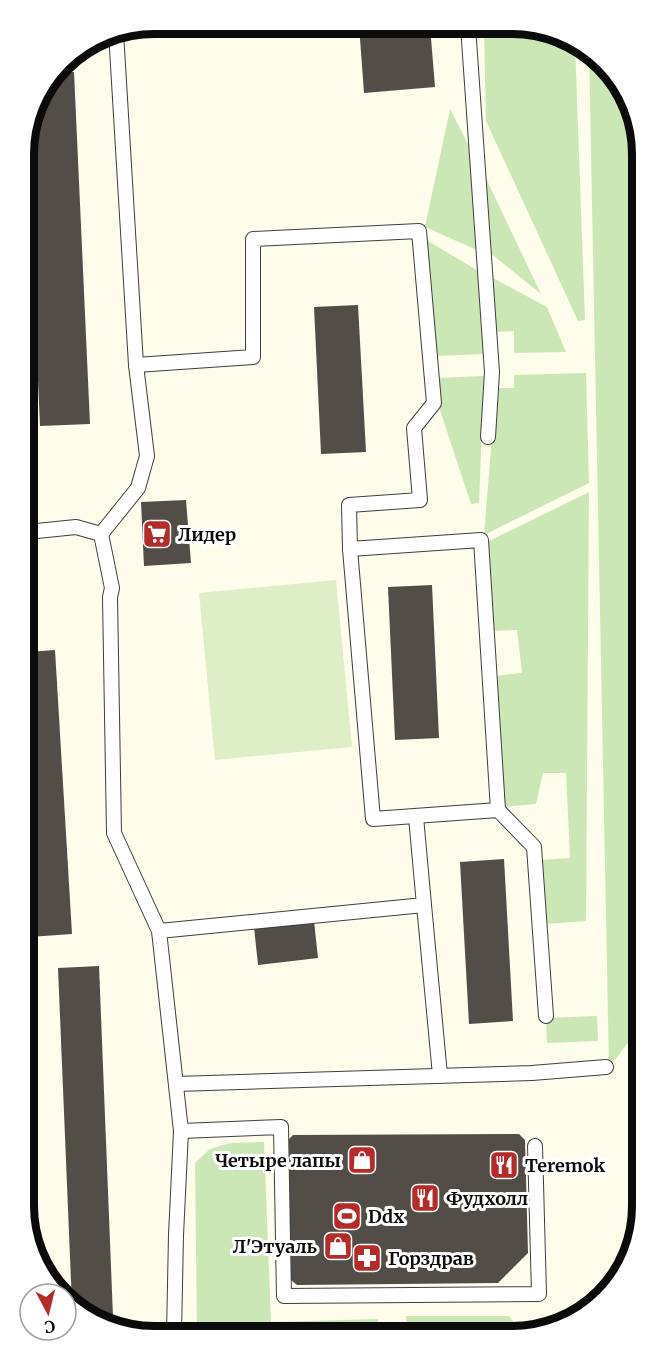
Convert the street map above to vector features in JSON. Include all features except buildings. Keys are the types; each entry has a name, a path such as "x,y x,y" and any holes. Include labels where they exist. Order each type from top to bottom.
{"lane":[{"path":"469,34 492,372 488,437"},
{"path":"101,534 138,488 147,456 136,365 117,41"},
{"path":"136,365 253,357 252,239 419,231 434,403 414,428 420,500 349,505 350,549 374,819 498,810"},
{"path":"35,531 76,527 101,534"},
{"path":"101,534 112,588 110,597 114,834 159,931 181,1131 174,1326"},
{"path":"350,549 481,540 498,810 534,847 546,1016"},
{"path":"416,817 440,1075"},
{"path":"159,931 424,905"},
{"path":"176,1084 532,1073 606,1067"},
{"path":"181,1131 281,1127 284,1296 539,1294 535,1146"}],"green space":[{"path":"484,34 536,37 551,41 575,53 585,320 578,321 486,121"},
{"path":"589,62 603,75 620,101 630,131 632,146 632,1042 627,1044 609,1068"},
{"path":"450,109 472,152 479,251 425,227"},
{"path":"483,172 541,294 489,252"},
{"path":"423,238 480,272 485,354 435,356"},
{"path":"491,277 547,307 566,352 514,353 514,331 496,332"},
{"path":"586,373 589,483 484,535 496,388 514,388 514,375"},
{"path":"484,376 479,503 471,504 439,407 437,378"},
{"path":"589,492 586,921 545,924 540,860 570,858 566,773 543,773 536,804 501,807 495,676 522,673 517,630 492,631 485,543"},
{"path":"336,580 352,747 215,760 199,593"},
{"path":"597,1016 598,1041 547,1043 546,1018"},
{"path":"264,1142 271,1322 378,1319 379,1326 197,1326 195,1163 210,1149 230,1143"},
{"path":"406,1316 509,1316 513,1321 513,1326 407,1326"}],"place":[{"name":"Лидер","path":"157,534"},
{"name":"Четыре лапы","path":"362,1160"},
{"name":"Teremok","path":"504,1165"},
{"name":"Фудхолл","path":"425,1198"},
{"name":"Ddx","path":"347,1216"},
{"name":"Л'Этуаль","path":"338,1246"},
{"name":"Горздрав","path":"367,1258"}]}
